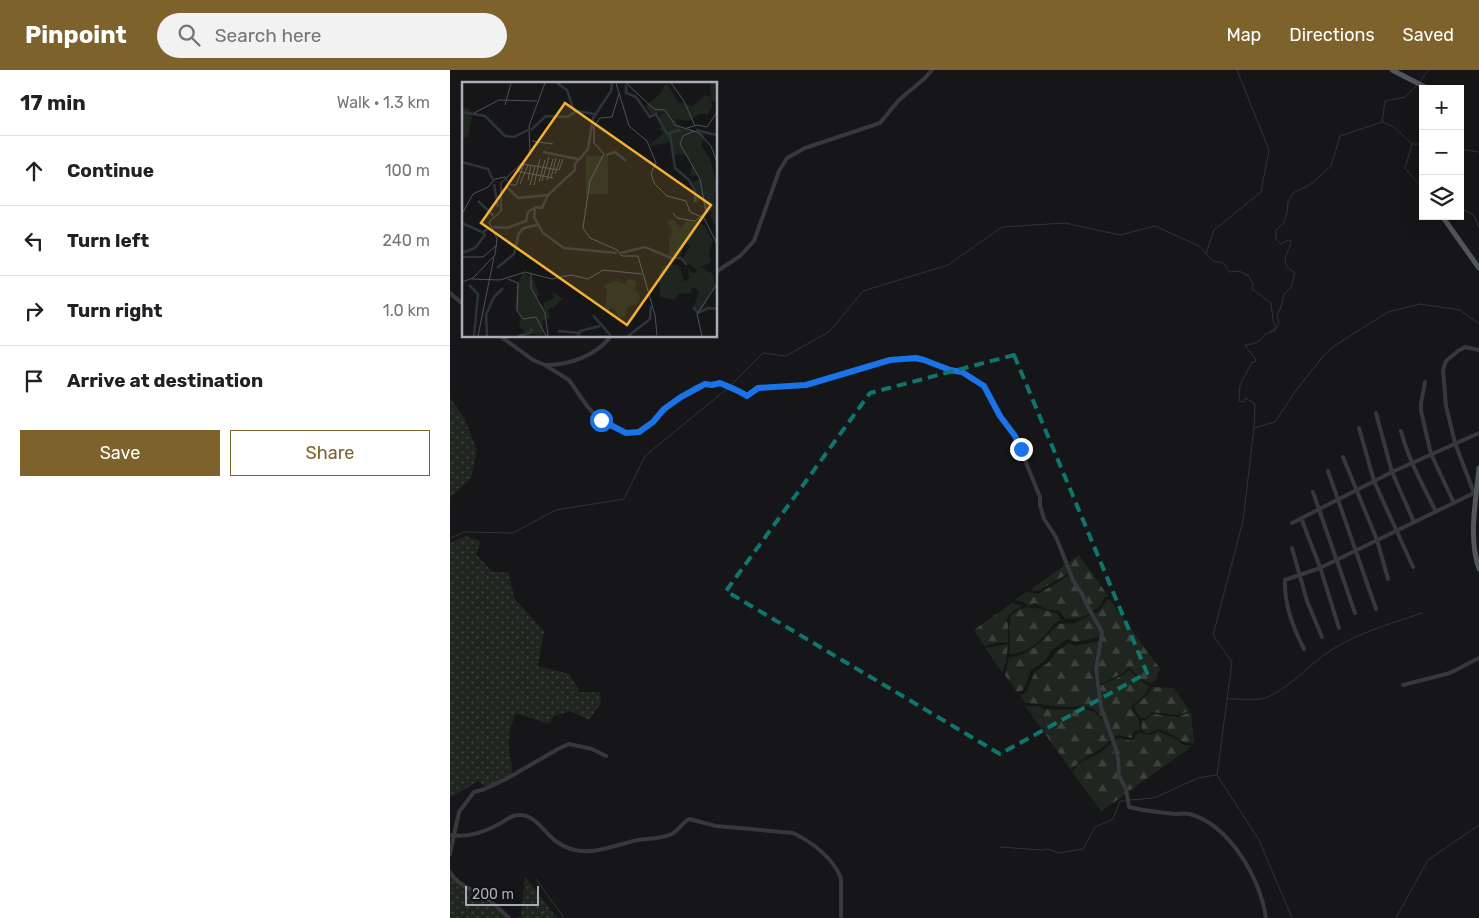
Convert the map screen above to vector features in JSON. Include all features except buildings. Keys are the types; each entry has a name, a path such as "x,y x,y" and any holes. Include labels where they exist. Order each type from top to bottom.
{"main road":[{"path":"1392,70 1423,85"},
{"path":"1445,220 1479,268"},
{"path":"1479,468 1475,492 1473,527 1473,548 1479,569"}],"street":[{"path":"718,271 740,256 754,242 779,171 787,158 805,148 880,123 899,100 932,70"},
{"path":"450,293 462,303"},
{"path":"503,338 533,360 545,365 572,382 584,403 597,417 611,427 630,433 643,430 670,404 705,384 720,383 731,386 747,396 758,388 806,385 890,360 916,358 962,372 984,386 1000,416 1015,436 1035,482 1044,519 1056,537 1073,580 1101,630 1096,669 1102,707 1114,743 1118,759 1119,776 1126,789 1129,807 1148,811 1187,814 1207,821 1214,826 1238,852 1250,871 1266,918"},
{"path":"545,365 563,364 588,355 601,348 609,338"},
{"path":"1304,649 1292,623 1284,590 1285,580 1338,559 1475,492 1455,443 1446,406 1444,366 1458,351 1466,347 1479,350"},
{"path":"1425,382 1421,411 1431,454 1454,503"},
{"path":"1376,413 1392,472 1414,522"},
{"path":"1359,428 1374,481 1413,567"},
{"path":"1402,431 1404,444 1436,512"},
{"path":"1292,523 1392,472 1479,433"},
{"path":"1343,457 1377,540 1388,579"},
{"path":"1328,471 1376,609"},
{"path":"1313,492 1356,613"},
{"path":"1300,518 1320,567 1339,628"},
{"path":"1292,548 1312,616 1322,637"},
{"path":"1403,685 1450,673 1479,658"},
{"path":"450,854 452,836 459,812 474,792 506,778 569,744 592,748 606,756"},
{"path":"452,836 485,832 516,815 526,816 534,820 558,843 572,850 583,852 599,852 633,841 667,836 689,819 716,826 793,833 804,838 827,856 839,873 841,878 841,918"},
{"path":"450,872 460,883 472,892 482,895 509,918"}],"highlighted area":[{"path":"1014,355 1147,673 1000,754 726,591 870,393"}],"green space":[{"path":"450,398 465,419 477,450 471,478 450,498"},
{"path":"465,536 481,541 476,554 492,572 509,572 514,598 544,631 538,666 569,674 580,692 600,692 601,703 589,720 570,711 554,716 549,724 516,713 509,736 512,766 510,778 488,789 478,781 454,796 450,796 450,543"},
{"path":"1079,555 1109,597 1105,597 1098,608 1092,611 1074,580 1068,563"},
{"path":"1066,564 1069,573 1038,591 1030,590"},
{"path":"1070,575 1091,612 1086,616 1065,619 1059,611 1046,609 1035,603 1029,606 1021,601 1014,600 1027,592 1038,594"},
{"path":"1107,600 1110,600 1161,670 1158,672 1156,680 1151,684 1140,678 1129,667 1123,673 1101,684 1096,669 1103,632 1094,613 1100,610"},
{"path":"1012,603 1023,606 1013,611 1006,621 1008,623 1008,642 984,646 974,630"},
{"path":"1026,607 1057,613 1061,620 1055,623 1030,648 1010,654 1011,617 1015,612"},
{"path":"1091,615 1101,632 1100,637 1076,642 1067,639 1051,651 1046,660 1031,670 1023,690 1017,692 1005,675 1009,658 1024,654 1030,650 1042,641 1058,624 1075,623"},
{"path":"1099,641 1093,670 1102,717 1096,711 1086,706 1065,707 1025,703 1021,696 1026,692 1035,672 1049,662 1057,651 1069,643 1075,646"},
{"path":"1008,644 1006,661 1003,671 1001,671 985,648"},
{"path":"1129,670 1150,686 1144,696 1131,706 1139,720 1140,730 1134,731 1132,738 1118,735 1113,738 1103,711 1100,686"},
{"path":"1152,687 1174,688 1190,711 1178,715 1152,712 1149,716 1141,719 1133,706 1144,698"},
{"path":"1025,706 1094,712 1106,722 1112,739 1080,761 1071,770"},
{"path":"1191,712 1194,743 1185,743 1169,733 1158,729 1148,734 1142,730 1141,721 1146,720 1153,714 1178,717"},
{"path":"1158,731 1178,740 1183,745 1192,746 1129,791 1121,777 1115,740 1118,738 1133,741 1136,734 1140,732 1149,735"},
{"path":"1112,742 1118,779 1126,794 1101,811 1072,772 1081,762 1099,753"},
{"path":"450,872 507,918 450,918"},
{"path":"525,876 557,918 516,918 521,917"}],"waterway":[{"path":"1206,254 1214,230 1261,192 1269,150 1237,70"},
{"path":"1420,82 1428,70"},
{"path":"1292,918 1259,840 1217,775 1232,662 1213,635 1243,521 1254,428 1254,403 1245,398 1244,402 1239,401 1240,385 1252,362 1256,360 1245,345 1257,342 1265,334 1275,331 1279,323 1277,315 1284,294 1291,288 1295,273 1285,262 1291,241 1288,240 1281,244 1276,239 1276,230 1283,224 1287,214 1288,202 1293,193 1311,184 1331,166 1340,136 1382,122 1385,101 1405,97 1417,85"},
{"path":"1382,122 1394,127 1412,144 1419,144"},
{"path":"1412,144 1405,168 1419,184"},
{"path":"1464,150 1479,152"},
{"path":"1464,210 1474,215 1479,228"},
{"path":"731,385 763,353 786,356 830,331 863,291 948,265 1002,227 1065,223 1120,235 1155,226 1199,246 1213,261 1225,265 1229,272 1239,271 1249,276 1253,284 1252,289 1271,303 1276,328 1270,332"},
{"path":"1254,428 1275,422 1297,389 1324,355 1334,346 1388,312 1420,304 1460,310 1479,324"},
{"path":"450,538 465,532 513,533 556,510 624,499 645,456 728,388"},
{"path":"1227,699 1265,698 1281,690 1324,655 1347,641 1422,613"},
{"path":"1130,800 1154,798 1198,778 1216,775"},
{"path":"1000,847 1048,849 1059,853 1083,849 1095,827 1113,819 1120,801 1126,801"},
{"path":"1396,918 1428,860 1479,825"},
{"path":"536,879 564,918"}],"route":[{"path":"601,420 611,427 626,433 634,433 648,427 675,400 696,387 705,384 720,383 731,386 747,396 758,388 806,385 890,360 916,358 935,363 950,370 962,372 984,386 1021,449"}]}
